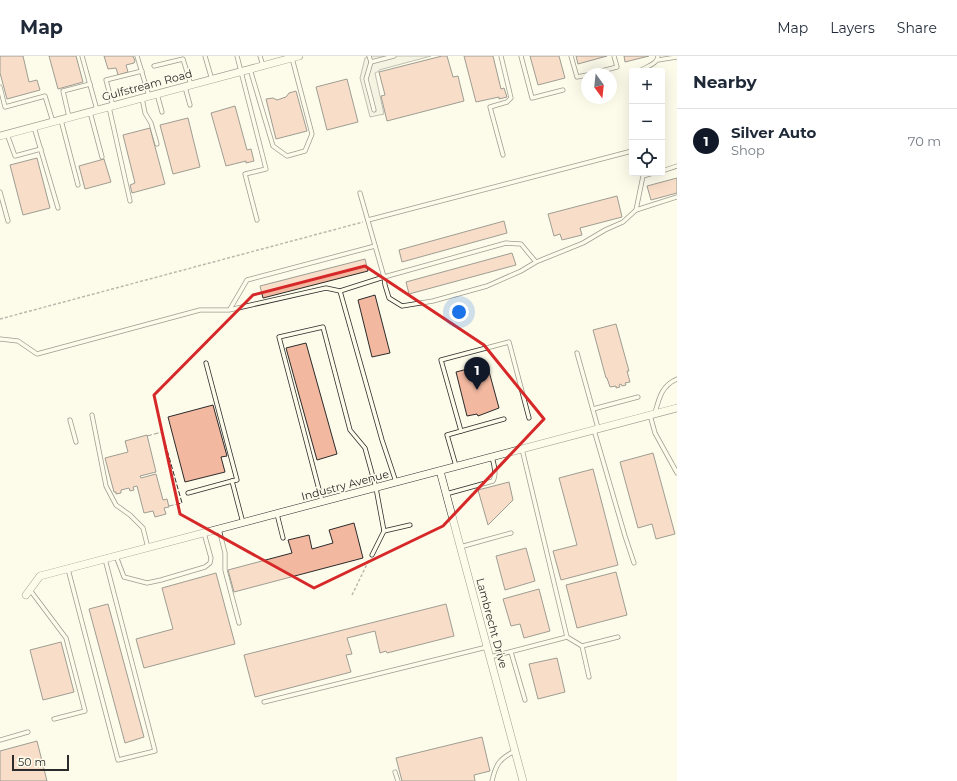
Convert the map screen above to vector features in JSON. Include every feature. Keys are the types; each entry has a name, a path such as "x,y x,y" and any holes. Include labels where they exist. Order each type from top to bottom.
{"street":[{"name":"Gulfstream Road","path":"3,135 296,57"},
{"name":"Industry Avenue","path":"28,592 40,576 677,408"},
{"name":"Lambrecht Drive","path":"440,471 523,781"}],"lane":[{"path":"82,56 90,84 102,157"},
{"path":"137,56 142,71 145,113 151,123 157,144"},
{"path":"205,56 212,80"},
{"path":"237,56 266,169 246,174 257,220"},
{"path":"260,56 263,66"},
{"path":"369,56 371,62 366,79 374,110"},
{"path":"371,62 394,56"},
{"path":"501,56 510,98 507,102 490,107 503,155"},
{"path":"521,56 532,98 563,90"},
{"path":"571,56 577,77 581,76"},
{"path":"613,68 617,67 614,56"},
{"path":"250,69 273,146 287,156 305,151 312,134 296,57"},
{"path":"644,68 658,58 677,57"},
{"path":"154,66 183,59 190,105"},
{"path":"130,201 106,80 142,71"},
{"path":"69,118 63,91 90,84"},
{"path":"0,87 5,107 45,96 53,122"},
{"path":"157,94 162,112"},
{"path":"61,120 78,185"},
{"path":"34,127 58,208"},
{"path":"3,135 15,156 41,149"},
{"path":"368,220 629,151"},
{"path":"665,170 677,166"},
{"path":"636,210 643,176"},
{"path":"0,192 8,221"},
{"path":"360,193 389,298 402,306 433,301 487,286 521,271 536,262 567,251 583,243 622,222 636,210 677,197"},
{"path":"0,339 18,341 37,354 200,310 229,310 326,288 340,291 384,277 506,243 521,244 536,262"},
{"path":"229,310 247,280 375,246"},
{"path":"340,291 382,440 396,483"},
{"path":"323,502 279,337 323,327 350,430 365,448 376,488 384,531 372,554"},
{"path":"461,431 441,360 509,342 529,418"},
{"path":"577,353 593,409 596,429 625,536 634,563"},
{"path":"188,493 237,480 206,363"},
{"path":"677,379 669,383 663,389 653,414 655,433 677,473"},
{"path":"593,409 638,397"},
{"path":"92,415 106,486 116,505 130,515 142,528 148,548"},
{"path":"70,420 76,442"},
{"path":"456,467 447,435 504,420"},
{"path":"522,449 567,637 582,646 618,637"},
{"path":"446,494 493,481 495,478 495,470 492,457"},
{"path":"232,481 244,523"},
{"path":"277,514 283,538"},
{"path":"384,531 410,525"},
{"path":"219,529 225,554 225,570 238,624"},
{"path":"116,556 124,577 147,583 161,580 205,567 210,563 211,558 204,533"},
{"path":"460,547 511,533"},
{"path":"68,569 118,760 155,751 105,559"},
{"path":"28,592 66,638 85,712 54,720"},
{"path":"490,657 567,637"},
{"path":"264,702 487,646"},
{"path":"582,646 589,677"},
{"path":"511,652 525,700"},
{"path":"0,740 28,732"},
{"path":"492,781 494,770 502,758 515,751"},
{"path":"396,772 398,781"}],"path":[{"path":"0,319 368,220"},
{"path":"352,595 372,554"}],"highlighted area":[{"path":"365,266 484,345 544,419 443,526 314,588 180,514 154,395 253,295"}],"shaded area":[{"path":"371,56 431,56 379,70 375,73 384,114 370,117 360,78 365,58"}],"building":[{"path":"0,56 23,56 29,82 37,80 40,90 7,99 0,73"},
{"path":"49,56 76,56 83,82 58,89"},
{"path":"104,56 133,56 135,61 134,63 126,65 128,72 118,75 116,68 108,69"},
{"path":"447,56 453,77 458,76 464,101 387,121 381,96 385,95 379,72"},
{"path":"464,56 493,56 501,89 504,88 507,97 499,99 499,97 476,102"},
{"path":"530,56 559,56 565,78 538,85"},
{"path":"576,56 607,56 578,64"},
{"path":"624,56 649,56 625,62"},
{"path":"347,79 358,122 327,130 316,87"},
{"path":"296,91 307,131 276,139 266,99 273,98 277,100"},
{"path":"235,106 247,150 251,149 254,161 246,163 246,161 226,166 211,113"},
{"path":"188,118 200,167 173,174 160,125"},
{"path":"150,128 165,184 132,193 130,185 135,183 123,135"},
{"path":"37,158 50,208 23,215 10,165"},
{"path":"104,159 111,182 85,189 79,166"},
{"path":"677,178 677,193 651,200 647,186"},
{"path":"617,196 622,217 580,228 582,235 562,240 560,234 554,236 548,214"},
{"path":"504,221 507,233 402,262 399,250"},
{"path":"512,253 516,265 409,294 406,282"},
{"path":"365,259 368,271 263,298 260,286"},
{"path":"375,295 390,353 372,357 358,300"},
{"path":"616,324 629,371 627,371 630,382 625,383 626,385 622,386 621,384 619,385 620,387 616,388 616,386 610,387 606,378 593,330"},
{"path":"306,343 337,454 317,460 286,348"},
{"path":"487,364 499,408 478,416 477,414 467,416 456,372"},
{"path":"213,405 227,456 221,457 225,472 185,482 168,417"},
{"path":"147,435 156,472 140,476 141,478 156,474 163,500 167,499 169,507 164,508 166,514 155,517 153,511 144,513 137,486 133,487 134,490 130,491 129,488 121,490 121,493 116,494 116,492 114,492 105,458 128,452 125,441"},
{"path":"653,453 675,534 656,539 652,524 638,528 620,462"},
{"path":"593,469 618,565 561,580 553,551 577,545 559,478"},
{"path":"509,482 513,500 488,525 478,490"},
{"path":"354,523 363,558 234,592 228,570 292,553 288,540 309,535 312,549 333,543 329,530"},
{"path":"526,548 535,581 505,590 496,556"},
{"path":"616,572 627,615 577,628 566,585"},
{"path":"216,573 235,644 144,668 136,639 173,629 162,588"},
{"path":"539,589 550,631 524,638 520,624 511,626 503,599"},
{"path":"108,604 144,737 125,743 89,609"},
{"path":"446,604 454,636 387,653 386,651 380,653 375,631 347,638 352,654 346,655 351,672 255,697 244,655"},
{"path":"61,642 74,692 43,700 30,650"},
{"path":"557,658 565,692 538,699 529,664"},
{"path":"482,737 490,771 474,775 475,781 402,781 396,758"},
{"path":"37,741 47,781 0,781 0,751"}],"fence":[{"path":"147,436 162,432 182,503 169,506"}],"place":[{"name":"Silver Auto","path":"477,390"}]}
